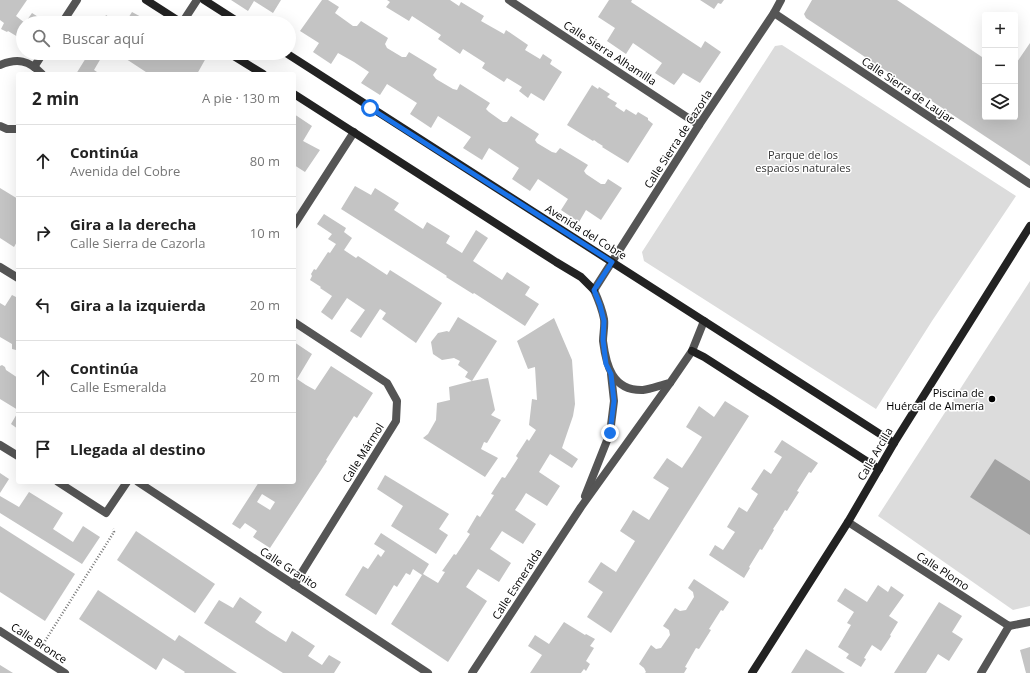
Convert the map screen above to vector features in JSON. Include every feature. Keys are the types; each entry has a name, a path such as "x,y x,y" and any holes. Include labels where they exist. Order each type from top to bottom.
{"street":[{"path":"67,16 77,0"},
{"path":"146,0 171,16"},
{"path":"187,16 197,0"},
{"path":"204,0 229,16"},
{"name":"Calle Sierra Alhamilla","path":"509,0 699,125"},
{"name":"Calle Sierra de Cazorla","path":"594,290 699,125 774,14 781,0"},
{"name":"Calle Sierra de Laujar","path":"774,14 1030,184"},
{"name":"Avenida del Cobre","path":"296,59 894,443"},
{"path":"34,67 38,60"},
{"path":"240,60 260,72"},
{"path":"0,65 11,61 24,62 40,72"},
{"path":"296,95 581,277 594,290"},
{"path":"0,126 7,129 16,129"},
{"path":"296,222 354,132"},
{"name":"Calle Arcilla","path":"752,673 848,522 894,443 1030,226"},
{"path":"0,267 16,277"},
{"name":"Calle Esmeralda","path":"581,507 610,433 614,401 611,374 606,364 603,340 604,321 594,290"},
{"name":"Calle Esmeralda","path":"472,673 581,507 692,351 704,321"},
{"name":"Calle Mármol","path":"294,585 396,421 397,401 387,383 296,323"},
{"path":"692,351 704,357 879,469"},
{"path":"611,374 619,383 631,388 643,390 670,383"},
{"path":"0,445 16,455"},
{"path":"61,484 106,513 126,484"},
{"name":"Calle Granito","path":"141,484 428,673"},
{"name":"Calle Plomo","path":"848,522 1009,626"},
{"path":"981,673 1009,626 1030,622"},
{"name":"Calle Bronce","path":"0,631 65,673"}],"path":[{"path":"36,655 114,532 106,513"}],"green space":[{"name":"Parque de los espacios naturales","path":"782,45 1016,196 932,321 876,409 644,261 642,252 775,46"},
{"name":"Piscina de Huércal de Almería","path":"1030,281 1030,606 1013,610 878,516"}],"shaded area":[{"path":"995,459 1030,481 1030,535 970,497"}],"building":[{"path":"0,0 27,0 16,16 16,36 1,29 4,23 0,20"},
{"path":"231,0 281,0 273,13 254,1 248,11"},
{"path":"322,0 328,0 339,7 335,13 353,26 357,26 361,21 388,38 385,44 387,48 402,57 406,57 409,52 437,69 433,75 436,79 457,90 460,84 490,103 486,109 503,122 507,122 511,116 539,134 535,140 537,143 556,153 560,148 588,165 584,171 586,174 601,184 605,184 608,179 622,188 601,220 586,210 579,222 561,210 568,199 538,179 530,191 512,179 519,168 489,148 482,160 463,148 471,137 438,116 431,128 410,114 417,103 387,84 380,95 361,83 369,72 354,62 338,53 331,64 313,52 319,43 300,31"},
{"path":"387,0 450,0 459,6 461,2 484,16 481,21 504,34 506,30 528,45 525,50 540,59 543,54 552,60 550,64 562,72 544,101 531,93 528,98 519,91 522,87 507,78 504,82 482,68 485,63 463,49 460,54 438,39 441,35 412,16 409,21 386,7 390,2"},
{"path":"609,0 632,0 631,2 701,48 705,41 721,52 700,83 683,73 674,85 655,73 662,63 633,43 626,54 607,41 615,28 598,17"},
{"path":"700,0 724,0 721,4 718,3 714,9"},
{"path":"812,0 897,0 982,57 982,120 1018,120 1018,61 1030,43 1030,166 806,18 804,14"},
{"path":"132,12 139,16 129,16"},
{"path":"32,13 37,16 30,16"},
{"path":"85,60 100,60 94,70 97,72 77,72"},
{"path":"128,60 205,60 198,72 146,72"},
{"path":"592,85 598,89 599,87 610,94 607,97 617,103 615,106 624,112 626,109 636,115 638,112 648,118 648,120 653,124 628,163 602,147 603,146 594,140 593,141 567,125"},
{"path":"296,115 312,126 303,141 320,150 305,172 296,166"},
{"path":"355,186 371,195 375,188 399,203 394,210 423,229 427,222 450,236 446,243 462,253 476,230 488,238 473,261 502,280 507,272 530,287 525,295 539,304 525,326 341,209"},
{"path":"0,188 16,198 16,244 14,247 0,238"},
{"path":"324,214 346,228 344,232 352,238 344,250 356,258 358,256 387,275 390,270 442,303 416,343 382,319 386,313 380,309 361,338 350,331 365,310 347,298 332,320 321,312 332,296 310,280 312,276 311,274 314,269 316,270 328,252 330,253 336,244 328,239 332,234 317,224"},
{"path":"12,295 16,297 16,350 12,349 12,344 0,337 0,303 5,306"},
{"path":"458,317 497,341 472,381 465,377 468,372 458,365 460,361 454,358 442,360 433,354 431,342 438,333 449,332"},
{"path":"554,318 572,360 575,404 573,416 562,448 578,459 572,468 550,454 539,472 560,486 547,506 526,493 515,510 536,524 523,544 502,531 490,549 511,563 499,582 478,569 466,587 487,601 448,662 391,624 422,575 413,569 410,575 406,573 397,587 394,585 376,615 345,595 363,566 368,569 378,554 381,557 385,551 374,544 381,533 429,564 423,574 438,583 445,572 442,571 454,554 456,555 470,534 467,532 477,515 480,517 494,495 491,494 502,477 505,478 518,458 516,456 527,439 529,441 536,430 529,425 532,399 537,400 535,367 528,369 517,341"},
{"path":"296,343 312,354 297,379 306,385 315,390 331,366 373,393 357,418 354,416 326,460 327,461 270,548 253,537 257,531 245,523 240,529 232,524 258,484 296,484","holes":["262,494 275,502 270,510 257,502"]},
{"path":"2,365 5,367 6,370 16,377 16,409 0,399 0,366"},
{"path":"488,378 495,410 491,415 501,420 487,443 484,442 481,449 498,458 485,477 423,438 428,434 436,420 437,403 450,400 449,387"},
{"path":"725,401 749,416 611,633 587,617 603,592 588,582 601,562 616,572 635,541 620,531 633,510 649,520 669,488 653,478 667,458 682,468 692,453 702,437 686,427 699,406 714,417"},
{"path":"16,415 16,428 11,424"},
{"path":"782,440 818,463 811,473 809,472 797,491 799,492 787,511 785,510 762,550 760,549 744,578 709,555 715,545 723,550 735,532 727,527 739,507 747,512 758,494 751,489 764,469 771,474 782,457 774,452"},
{"path":"0,473 9,479 0,493"},
{"path":"385,475 449,514 439,529 448,535 436,554 391,526 403,506 377,489"},
{"path":"29,492 63,513 53,529 73,542 83,526 100,537 82,564 0,513 0,496 19,507"},
{"path":"0,526 75,574 45,621 0,592"},
{"path":"136,531 215,584 195,613 117,560"},
{"path":"694,579 729,602 723,611 721,610 699,649 696,648 685,667 687,668 684,673 645,673 644,668 639,664 651,645 656,649 661,648 670,635 669,630 663,626 675,608 680,611 686,610 694,597 693,592 688,588"},
{"path":"878,585 888,592 891,586 904,595 889,616 898,622 890,635 891,636 881,651 872,645 864,658 866,659 861,667 846,658 849,654 838,647 851,625 847,623 854,612 837,601 845,588 867,602"},
{"path":"98,590 175,641 179,635 237,673 184,673 185,672 163,658 156,670 79,619"},
{"path":"240,597 262,612 255,622 270,632 286,642 292,631 315,646 308,656 322,665 329,655 341,662 334,673 283,673 204,623 219,600 233,608"},
{"path":"939,602 962,616 952,632 963,639 949,661 938,654 926,673 894,673"},
{"path":"564,622 585,635 586,634 595,639 590,646 594,648 586,661 590,664 586,671 584,669 581,673 530,673 542,655 528,646 535,635 549,644"},
{"path":"1030,647 1030,673 1026,673 1020,650"},
{"path":"806,649 845,673 791,673"},
{"path":"0,665 13,673 0,673"}],"place":[{"name":"Piscina de Huércal de Almería","path":"992,399"}],"route":[{"path":"370,108 612,262 594,290 604,321 603,340 606,364 611,374 614,401 610,433"}]}
